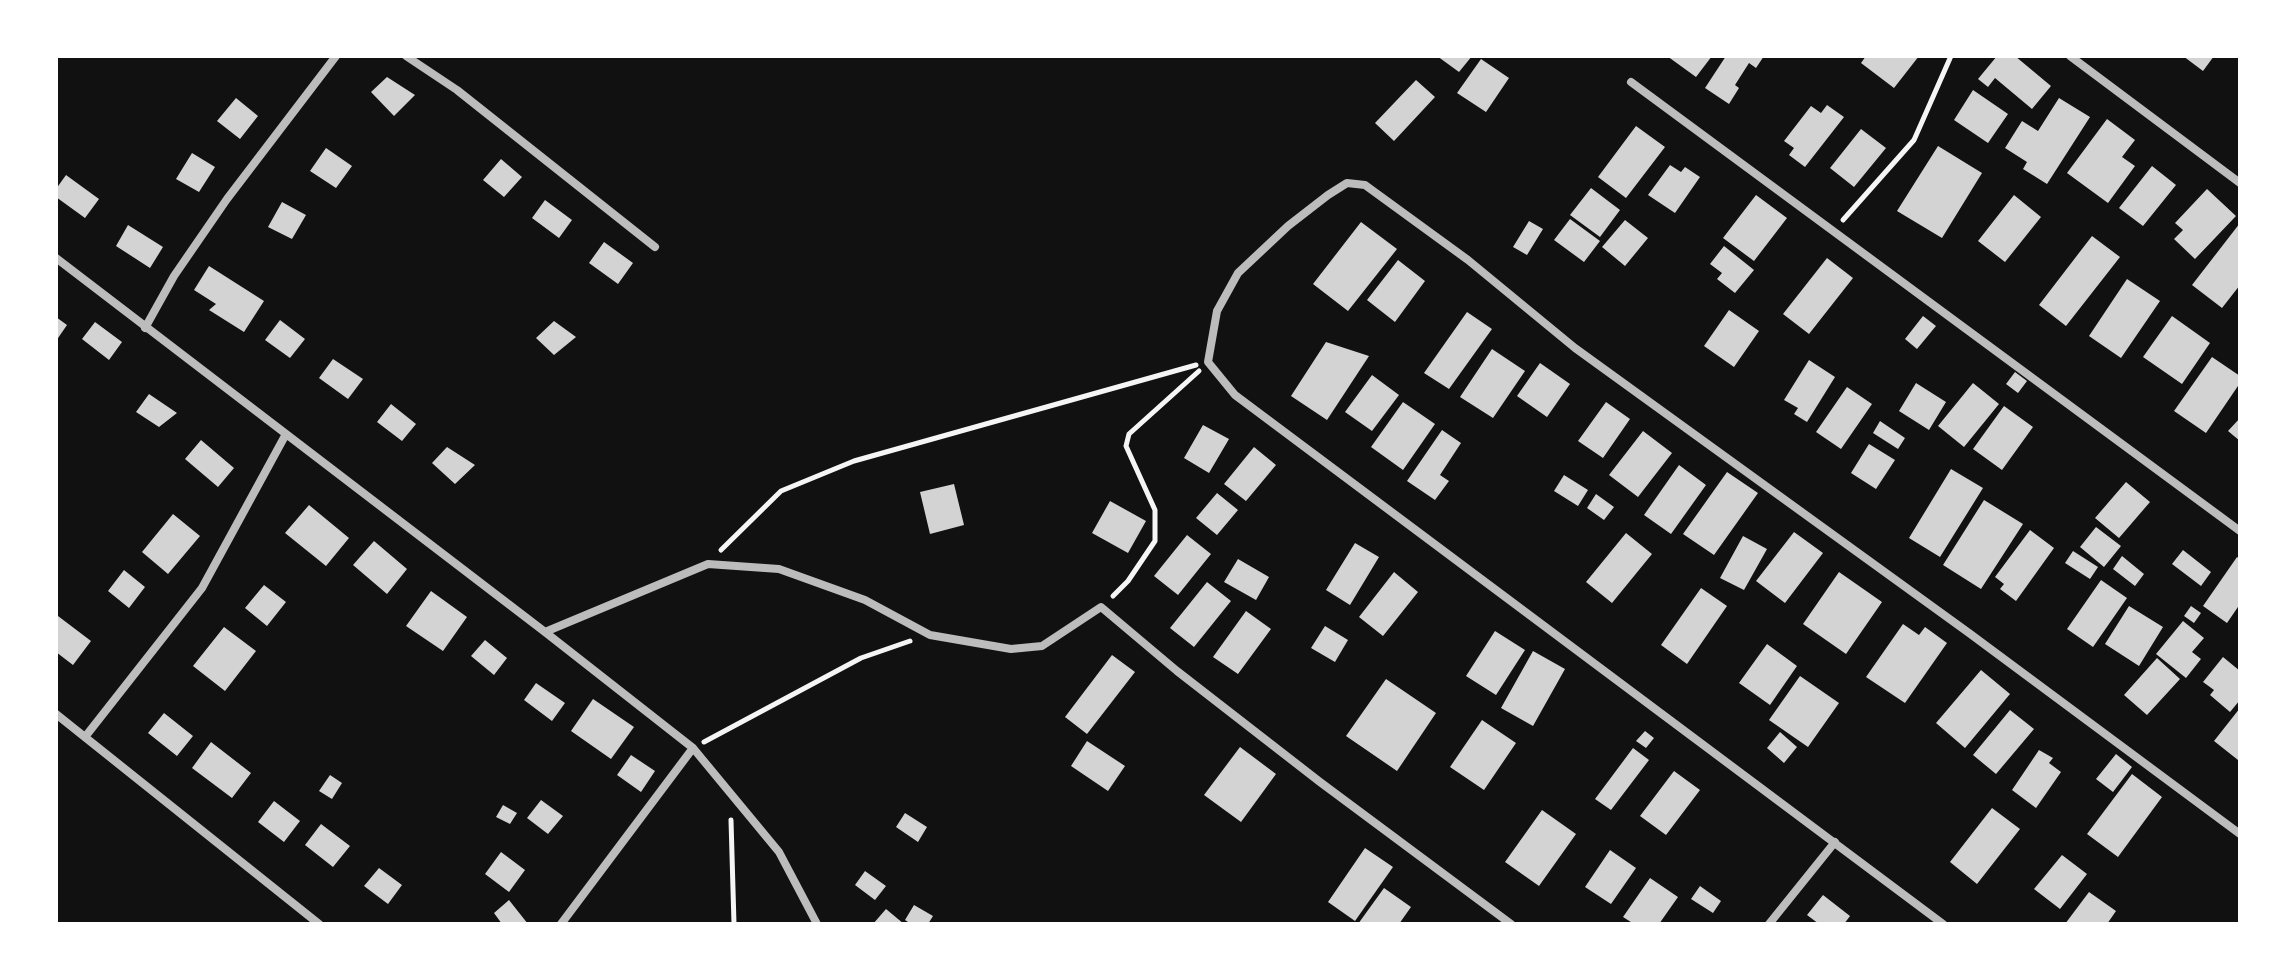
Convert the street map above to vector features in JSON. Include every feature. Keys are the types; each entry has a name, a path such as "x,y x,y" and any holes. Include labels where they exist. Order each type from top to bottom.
{"street":[{"path":"145,328 174,276 227,199 336,56"},
{"path":"406,56 457,90 655,247"},
{"path":"2070,56 2240,183"},
{"path":"1631,82 2240,531"},
{"path":"1943,924 1235,395 1208,362 1217,311 1238,273 1288,226 1328,195 1347,183 1365,185 1468,260 1575,348 2240,834"},
{"path":"56,258 693,748 779,852 817,924"},
{"path":"85,737 202,588 286,434"},
{"path":"545,632 708,564 779,569 865,600 930,635 1011,649 1042,646 1101,607 1177,671 1320,782 1511,924"},
{"path":"56,714 319,924"},
{"path":"561,924 693,748"},
{"path":"1769,924 1835,842"}],"path":[{"path":"1834,230 1914,140 1951,56"},
{"path":"708,564 781,491 854,461 1208,362"},
{"path":"1101,607 1128,581 1155,541 1155,510 1126,446 1129,434 1208,362"},
{"path":"693,748 861,658 930,635"},
{"path":"731,791 734,924"}],"building":[{"path":"1437,56 1472,56 1459,72"},
{"path":"1667,56 1712,56 1696,77"},
{"path":"1726,56 1764,56 1756,68 1749,63 1735,85 1739,88 1729,104 1705,88"},
{"path":"1866,56 1919,56 1894,88 1861,63"},
{"path":"1997,56 2015,56 2051,86 2032,109 1995,78 1988,87 1978,79"},
{"path":"2183,56 2214,56 2203,71"},
{"path":"1481,59 1509,78 1486,112 1457,93"},
{"path":"387,77 415,95 394,116 371,92"},
{"path":"1416,80 1435,97 1394,141 1375,123"},
{"path":"1973,90 2008,114 1988,143 1954,120"},
{"path":"236,98 258,116 240,139 217,121"},
{"path":"2059,98 2090,117 2047,184 2023,169 2027,162 2005,148 2022,121 2038,131"},
{"path":"1827,105 1844,117 1805,167 1789,155 1794,148 1784,141 1811,106 1821,113"},
{"path":"2107,119 2135,140 2122,157 2135,166 2108,203 2067,173"},
{"path":"1636,126 1665,147 1626,198 1598,177"},
{"path":"1861,129 1886,148 1854,187 1830,168"},
{"path":"1938,146 1982,173 1942,238 1897,211"},
{"path":"326,148 352,166 336,188 310,171"},
{"path":"192,153 215,167 199,192 176,179"},
{"path":"501,159 522,177 504,197 483,180"},
{"path":"1670,165 1681,172 1685,167 1700,177 1675,213 1648,195"},
{"path":"2152,166 2176,185 2143,226 2119,208"},
{"path":"66,175 99,199 85,218 56,197 56,189"},
{"path":"1591,188 1620,210 1600,237 1570,215"},
{"path":"2207,189 2236,216 2195,259 2174,239 2183,230 2175,223"},
{"path":"1756,195 1787,218 1754,261 1723,238"},
{"path":"2014,195 2041,217 2005,262 1978,241"},
{"path":"545,200 572,220 559,238 532,218"},
{"path":"282,202 306,215 292,239 268,227"},
{"path":"1570,219 1600,241 1584,262 1554,240"},
{"path":"1625,220 1648,238 1625,266 1602,247"},
{"path":"1529,221 1543,229 1527,255 1513,247"},
{"path":"1361,222 1397,249 1348,311 1313,284"},
{"path":"2240,223 2240,285 2222,308 2192,285"},
{"path":"128,225 163,247 150,268 116,246"},
{"path":"2092,236 2120,257 2066,326 2039,305"},
{"path":"604,242 633,263 618,284 589,263"},
{"path":"1724,246 1754,270 1735,293 1717,279 1722,273 1710,264"},
{"path":"1827,258 1853,278 1809,334 1783,314"},
{"path":"1398,260 1425,281 1395,322 1367,300"},
{"path":"209,266 264,301 244,332 209,310 216,304 194,290"},
{"path":"2127,279 2160,301 2121,358 2089,336"},
{"path":"1729,310 1759,331 1734,367 1704,346"},
{"path":"1467,312 1492,329 1449,389 1424,373"},
{"path":"1923,316 1936,326 1917,349 1905,339"},
{"path":"2172,316 2210,343 2182,384 2143,357"},
{"path":"56,317 67,325 56,341"},
{"path":"280,320 305,339 290,358 265,340"},
{"path":"554,321 576,337 554,355 536,338"},
{"path":"95,322 122,342 109,360 82,339"},
{"path":"1326,342 1369,356 1327,420 1291,396"},
{"path":"1492,349 1525,371 1493,418 1460,397"},
{"path":"2212,357 2240,376 2240,383 2206,433 2174,411"},
{"path":"333,359 363,379 348,399 319,378"},
{"path":"1809,360 1835,377 1807,422 1794,414 1798,408 1784,400"},
{"path":"1540,363 1570,384 1547,417 1517,396"},
{"path":"2015,372 2027,381 2018,393 2006,384"},
{"path":"1372,375 1399,395 1372,431 1345,412"},
{"path":"1916,383 1946,402 1929,430 1899,411"},
{"path":"1973,383 1999,404 1964,447 1938,426"},
{"path":"1847,387 1872,404 1841,449 1816,432"},
{"path":"149,394 177,413 159,427 136,412"},
{"path":"1403,402 1435,424 1403,470 1371,447"},
{"path":"1606,402 1630,419 1603,458 1578,441"},
{"path":"391,404 416,424 402,441 377,422"},
{"path":"2004,406 2033,427 2002,470 1973,449"},
{"path":"2240,418 2240,441 2228,431"},
{"path":"1880,421 1905,438 1898,449 1873,433"},
{"path":"1203,425 1229,439 1209,473 1184,458"},
{"path":"1442,430 1461,443 1440,475 1449,481 1435,500 1407,481"},
{"path":"1643,431 1672,453 1638,497 1609,475"},
{"path":"201,440 234,468 218,487 185,459"},
{"path":"1869,444 1895,460 1876,489 1851,473"},
{"path":"447,447 475,465 455,484 432,463"},
{"path":"1254,447 1276,465 1246,501 1224,484"},
{"path":"1679,465 1706,485 1671,534 1644,515"},
{"path":"1951,469 1983,488 1940,557 1909,538"},
{"path":"1727,472 1758,493 1714,555 1683,534"},
{"path":"1564,475 1588,490 1578,506 1554,491"},
{"path":"2126,482 2150,502 2119,538 2095,518"},
{"path":"954,484 964,525 930,534 920,492"},
{"path":"1217,493 1238,510 1217,535 1196,518"},
{"path":"1596,494 1614,507 1604,520 1587,508"},
{"path":"1984,500 2023,524 1981,589 1943,565"},
{"path":"1110,501 1146,521 1128,553 1092,533"},
{"path":"309,505 349,538 326,566 285,533"},
{"path":"173,514 200,536 168,574 142,552"},
{"path":"2096,527 2121,546 2104,567 2080,547"},
{"path":"2030,530 2054,548 2016,601 2000,589 2004,584 1995,577"},
{"path":"1794,532 1823,553 1785,603 1756,581"},
{"path":"1626,533 1652,554 1612,603 1586,582"},
{"path":"1187,535 1211,554 1178,595 1154,576"},
{"path":"1743,536 1767,549 1744,590 1720,578"},
{"path":"374,541 407,569 387,594 353,565"},
{"path":"1355,543 1379,557 1350,605 1326,590"},
{"path":"2183,550 2211,572 2201,586 2172,564"},
{"path":"2073,551 2098,567 2090,579 2065,563"},
{"path":"2122,556 2144,574 2135,586 2113,569"},
{"path":"2237,557 2240,559 2240,604 2227,623 2203,606"},
{"path":"1238,559 1269,577 1256,600 1224,582"},
{"path":"124,570 145,587 129,608 108,591"},
{"path":"1394,572 1418,592 1383,636 1359,617"},
{"path":"1839,572 1882,602 1846,654 1803,624"},
{"path":"2101,580 2127,598 2093,647 2067,629"},
{"path":"1207,582 1231,601 1194,647 1170,628"},
{"path":"264,585 286,602 267,626 245,608"},
{"path":"1701,588 1727,606 1687,664 1661,645"},
{"path":"431,591 467,617 443,651 406,626"},
{"path":"2129,606 2163,627 2139,666 2105,644"},
{"path":"2191,606 2201,613 2194,623 2184,616"},
{"path":"1246,611 1271,629 1238,674 1213,657"},
{"path":"58,616 91,641 73,665 56,652"},
{"path":"2183,621 2204,638 2192,652 2201,659 2186,678 2156,654"},
{"path":"1903,624 1919,635 1925,627 1947,643 1905,703 1866,677"},
{"path":"1325,626 1348,640 1335,662 1311,648"},
{"path":"224,627 256,651 225,691 193,666"},
{"path":"1495,631 1525,650 1496,695 1466,676"},
{"path":"485,640 507,658 494,675 471,656"},
{"path":"1767,644 1797,666 1770,705 1739,683"},
{"path":"1533,651 1565,669 1533,726 1501,708"},
{"path":"1112,655 1135,672 1087,734 1065,717"},
{"path":"2223,657 2240,671 2240,700 2230,712 2210,695 2214,690 2203,682"},
{"path":"2157,658 2180,679 2147,715 2124,695"},
{"path":"1981,670 2010,694 1965,748 1936,723"},
{"path":"1800,676 1839,703 1808,747 1769,720"},
{"path":"1386,679 1436,713 1397,771 1346,736"},
{"path":"536,683 565,703 552,721 524,700"},
{"path":"593,699 634,727 611,759 571,731"},
{"path":"2240,708 2240,757 2238,760 2214,741"},
{"path":"2010,710 2034,729 1996,774 1973,755"},
{"path":"164,713 193,736 177,756 148,733"},
{"path":"1482,720 1516,743 1484,790 1450,767"},
{"path":"1645,731 1654,738 1646,748 1636,741"},
{"path":"1780,732 1797,747 1784,763 1767,748"},
{"path":"1087,741 1125,766 1108,791 1071,766"},
{"path":"211,742 251,773 232,798 192,768"},
{"path":"1240,747 1276,774 1241,822 1204,795"},
{"path":"1633,748 1649,760 1611,810 1595,799"},
{"path":"2039,750 2053,758 2049,763 2061,772 2036,808 2012,790"},
{"path":"2116,754 2132,767 2113,792 2096,779"},
{"path":"631,755 655,771 641,792 617,775"},
{"path":"1674,771 1700,790 1666,835 1640,816"},
{"path":"2132,774 2162,797 2118,857 2087,834"},
{"path":"330,775 342,783 332,799 319,791"},
{"path":"541,800 563,816 548,834 527,818"},
{"path":"274,801 300,821 284,842 258,822"},
{"path":"503,805 517,813 510,824 496,817"},
{"path":"1992,808 2020,829 1977,884 1950,862"},
{"path":"1542,810 1576,834 1539,886 1505,862"},
{"path":"905,813 927,827 918,842 896,827"},
{"path":"321,824 350,846 333,867 305,845"},
{"path":"1365,848 1393,867 1355,921 1328,902"},
{"path":"1610,850 1636,868 1611,904 1585,887"},
{"path":"501,852 525,870 509,892 485,874"},
{"path":"2062,855 2087,874 2060,909 2034,889"},
{"path":"379,868 402,885 388,904 364,886"},
{"path":"865,871 886,886 875,900 855,885"},
{"path":"1650,878 1678,897 1659,924 1634,924 1623,917"},
{"path":"1700,886 1721,901 1713,913 1691,899"},
{"path":"1384,888 1411,907 1399,924 1358,924"},
{"path":"2089,892 2116,911 2107,924 2065,924"},
{"path":"1823,895 1850,916 1844,924 1819,924 1807,915"},
{"path":"509,900 528,924 502,924 494,913"},
{"path":"914,905 933,916 928,924 911,924 905,920"},
{"path":"886,909 904,924 873,924"}]}
